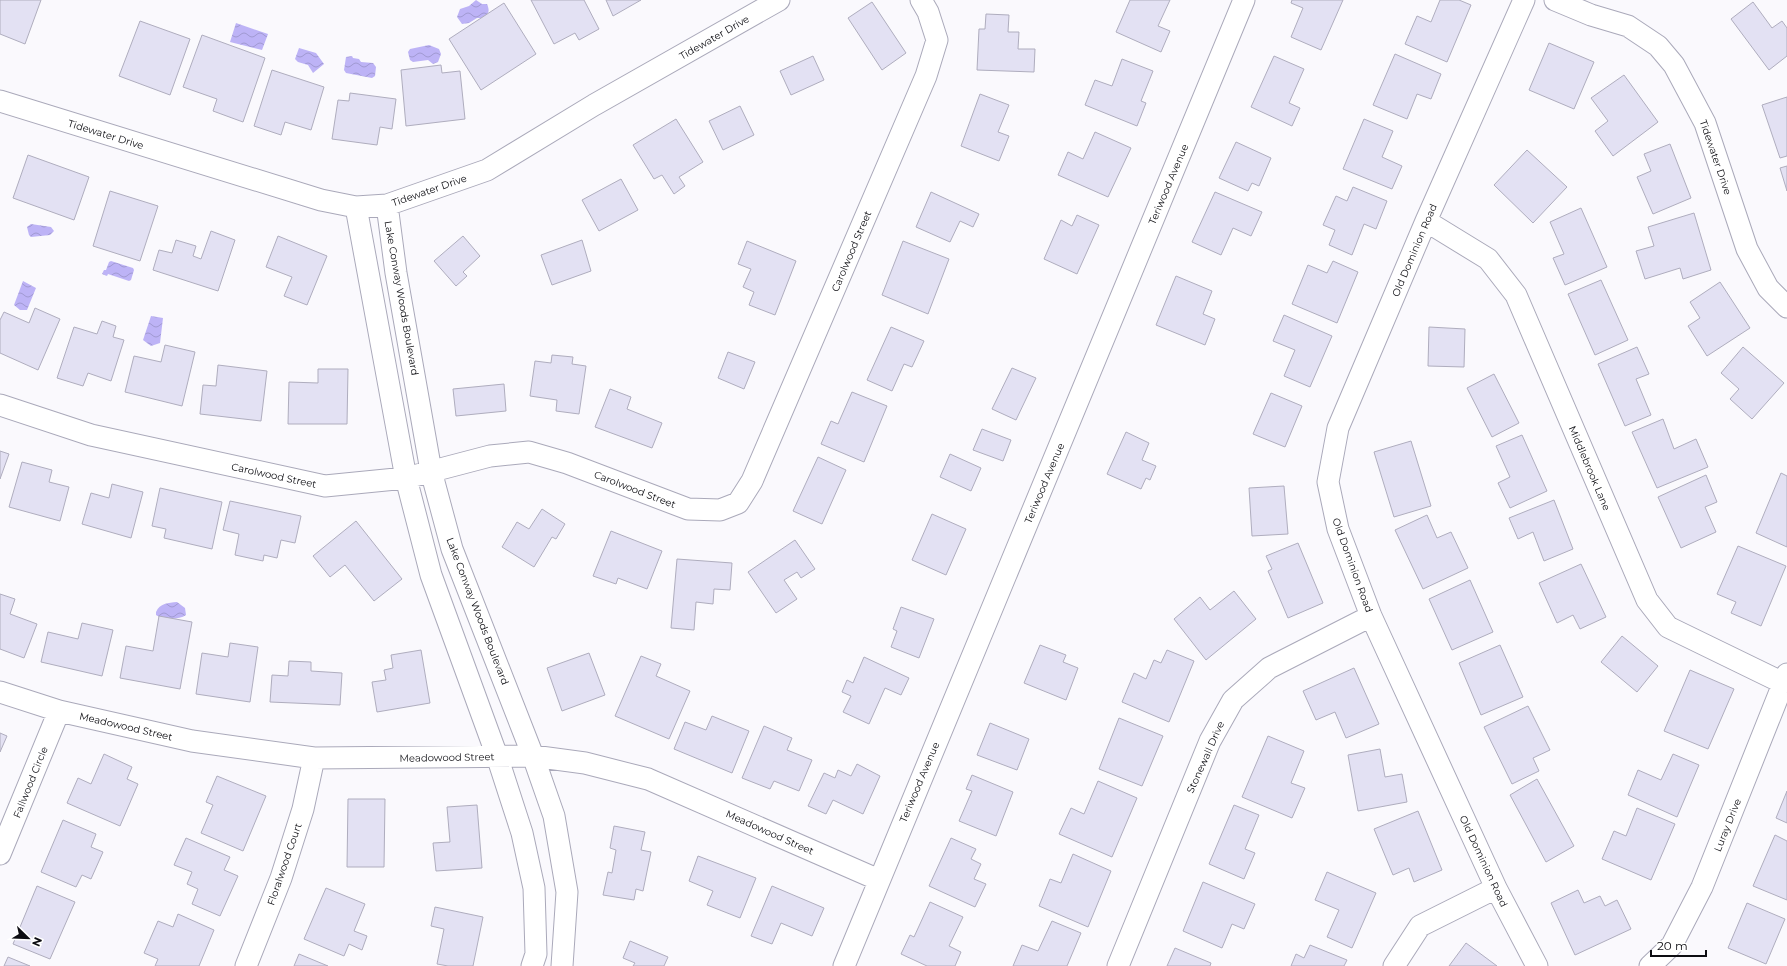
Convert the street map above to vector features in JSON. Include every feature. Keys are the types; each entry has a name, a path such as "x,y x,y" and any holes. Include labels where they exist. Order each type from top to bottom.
{"street":[{"name":"Tidewater Drive","path":"0,101 321,200 356,207 387,205 487,170 594,105 779,0"},
{"name":"Carolwood Street","path":"0,405 91,435 325,486 406,478 490,456 529,452 567,463 688,510 720,510 738,503 752,481 926,76 936,40 928,12 921,0"},
{"name":"Teriwood Avenue","path":"844,966 1244,0"},
{"name":"Old Dominion Road","path":"1524,0 1426,221 1338,428 1328,482 1338,529 1371,616 1496,888 1536,966"},
{"name":"Tidewater Drive","path":"1555,0 1591,15 1628,26 1658,46 1674,65 1705,123 1747,249 1768,288 1787,307"},
{"name":"Lake Conway Woods Boulevard","path":"387,205 396,274 431,471 452,549 533,756 554,816 567,892 562,966"},
{"path":"356,207 406,478 431,575 497,756 522,833 534,888 536,954 532,966"},
{"name":"Middlebrook Lane","path":"1426,221 1488,259 1516,296 1647,600 1668,627 1785,678"},
{"name":"Stonewall Drive","path":"1118,966 1210,741 1233,700 1269,668 1371,616"},
{"name":"Luray Drive","path":"1650,966 1672,945 1702,887 1785,678"},
{"name":"Meadowood Street","path":"0,692 59,711 192,742 314,758 533,756 585,763 648,779 879,880"},
{"name":"Fallwood Circle","path":"0,854 59,711"},
{"name":"Floralwood Court","path":"246,966 281,878 303,809 314,758"},
{"path":"1394,966 1420,926 1496,888"}],"water":[{"path":"476,0 482,4 487,4 489,10 488,14 483,18 477,18 469,23 462,24 457,17 460,9 469,6"},
{"path":"236,23 268,34 262,50 230,42"},
{"path":"429,45 439,49 441,54 438,62 433,64 428,60 413,62 410,60 408,52 410,49"},
{"path":"299,48 316,53 324,64 313,73 308,65 298,62 295,59"},
{"path":"352,56 353,58 359,59 361,62 373,63 376,67 375,76 372,78 346,73 344,70 346,57"},
{"path":"31,224 51,227 54,231 50,235 31,237 27,227"},
{"path":"111,261 133,268 134,270 131,280 129,281 108,274 107,276 102,274"},
{"path":"23,281 36,288 27,310 20,310 14,305"},
{"path":"151,316 163,318 160,343 151,346 143,340"},
{"path":"177,602 185,608 186,615 183,617 171,619 156,615 156,612 162,605"}],"building":[{"path":"0,0 41,0 25,44 0,34"},
{"path":"531,0 584,0 599,29 579,40 575,33 554,44"},
{"path":"606,0 641,0 613,16"},
{"path":"1130,0 1170,0 1158,26 1170,31 1161,52 1116,32"},
{"path":"1292,0 1343,0 1321,50 1291,37 1303,8 1291,3"},
{"path":"1440,0 1459,0 1471,5 1447,62 1405,44 1417,16 1431,22"},
{"path":"872,2 906,53 882,70 848,18"},
{"path":"1753,2 1772,28 1782,21 1787,28 1787,56 1769,70 1731,19"},
{"path":"504,3 536,54 481,90 449,39"},
{"path":"986,14 1009,15 1008,32 1019,32 1018,49 1035,49 1034,72 977,70 979,29 985,29"},
{"path":"140,21 190,39 170,95 119,76"},
{"path":"202,35 265,58 243,122 213,111 217,99 183,87"},
{"path":"1549,43 1594,62 1574,109 1529,90"},
{"path":"1395,54 1441,74 1431,99 1417,94 1407,119 1373,105"},
{"path":"813,56 824,80 791,95 780,71"},
{"path":"1274,56 1304,69 1289,103 1300,108 1292,126 1251,107"},
{"path":"1122,59 1153,71 1141,101 1146,103 1137,126 1085,105 1095,80 1112,86"},
{"path":"441,65 442,73 460,71 465,119 406,126 401,70"},
{"path":"272,70 324,87 311,130 285,122 281,135 254,126"},
{"path":"1624,75 1658,122 1613,156 1595,131 1608,121 1591,98"},
{"path":"350,93 396,99 392,129 380,127 377,145 332,139 338,100 349,101"},
{"path":"980,94 1009,105 998,132 1009,136 999,161 961,146"},
{"path":"1787,97 1787,156 1780,158 1762,105"},
{"path":"740,106 754,135 723,150 709,121"},
{"path":"676,119 703,162 679,177 685,186 674,194 662,175 654,179 633,145"},
{"path":"1364,119 1393,131 1382,157 1402,166 1392,189 1343,169"},
{"path":"1095,132 1131,148 1108,197 1058,175 1068,152 1083,159"},
{"path":"1236,142 1271,158 1259,186 1252,183 1248,191 1219,178"},
{"path":"1670,144 1691,198 1653,214 1637,177 1651,171 1644,154"},
{"path":"1527,150 1567,187 1533,223 1494,185"},
{"path":"28,155 89,177 74,220 13,198"},
{"path":"1787,166 1787,191 1780,168"},
{"path":"621,179 638,210 599,231 582,200"},
{"path":"1353,187 1387,201 1376,229 1364,224 1352,255 1329,245 1335,230 1323,225 1336,196 1347,201"},
{"path":"110,191 158,206 140,261 93,246"},
{"path":"931,192 979,214 973,227 960,221 950,242 916,227"},
{"path":"1215,192 1262,212 1251,236 1233,228 1221,255 1192,242"},
{"path":"1581,208 1607,267 1565,285 1553,258 1564,254 1550,222"},
{"path":"1694,213 1711,270 1683,279 1680,268 1645,279 1636,251 1654,246 1648,227"},
{"path":"1077,215 1099,225 1077,274 1044,259 1061,220 1072,226"},
{"path":"211,231 235,240 218,291 153,270 159,250 172,253 176,240 196,246 193,256 201,259"},
{"path":"278,236 327,256 307,305 284,296 292,277 266,267"},
{"path":"463,236 480,256 463,272 467,276 456,286 434,261"},
{"path":"582,240 591,271 552,285 541,255"},
{"path":"747,241 796,261 775,315 749,305 754,292 743,287 751,269 738,264"},
{"path":"903,241 949,259 928,314 882,295"},
{"path":"1333,261 1358,272 1337,323 1292,304 1308,265 1327,273"},
{"path":"1176,276 1212,291 1203,314 1215,319 1205,345 1156,325"},
{"path":"1601,280 1628,340 1595,355 1568,294"},
{"path":"1720,282 1750,328 1707,356 1688,326 1700,318 1690,302"},
{"path":"35,308 60,319 38,370 0,353 0,320 4,312 29,323"},
{"path":"1284,315 1332,336 1310,387 1284,376 1295,350 1273,341"},
{"path":"102,321 116,326 113,337 124,340 111,381 88,373 83,386 57,378 74,327 97,334"},
{"path":"891,327 924,341 912,367 904,364 892,391 867,380"},
{"path":"1429,327 1465,329 1464,367 1428,366"},
{"path":"165,345 195,352 182,406 125,392 134,356 161,362"},
{"path":"1637,347 1649,374 1636,379 1651,415 1625,426 1598,364"},
{"path":"1743,347 1784,383 1752,419 1730,399 1739,389 1721,373"},
{"path":"728,352 755,362 744,389 718,378"},
{"path":"552,355 573,357 572,364 586,366 579,414 556,411 557,400 530,396 535,361 551,363"},
{"path":"218,365 267,371 261,421 200,414 203,385 216,386"},
{"path":"1012,368 1036,378 1016,420 992,409"},
{"path":"318,369 348,369 347,424 288,424 289,382 318,383"},
{"path":"1494,374 1519,423 1492,437 1467,388"},
{"path":"504,384 506,411 456,416 453,389"},
{"path":"610,389 631,397 627,409 662,423 652,448 595,427"},
{"path":"852,392 887,406 864,462 821,444 831,421 838,424"},
{"path":"1271,393 1302,406 1285,447 1253,434"},
{"path":"1663,419 1674,449 1696,439 1708,467 1657,488 1632,432"},
{"path":"982,429 1011,440 1003,461 973,450"},
{"path":"1126,432 1149,443 1142,460 1156,466 1150,480 1146,478 1141,489 1107,474"},
{"path":"1522,435 1547,491 1510,508 1498,483 1510,477 1496,446"},
{"path":"1411,441 1431,506 1394,517 1374,452"},
{"path":"0,451 9,454 0,479"},
{"path":"950,454 981,468 971,491 940,477"},
{"path":"818,457 846,470 822,524 793,511"},
{"path":"22,462 52,470 49,482 69,487 60,521 9,507"},
{"path":"1781,473 1787,476 1787,547 1756,533"},
{"path":"1706,475 1717,502 1705,507 1716,532 1681,548 1658,497"},
{"path":"112,484 143,492 131,538 82,524 91,493 109,498"},
{"path":"1284,486 1288,534 1252,536 1249,488"},
{"path":"160,488 222,502 212,549 164,538 166,529 152,526"},
{"path":"1554,500 1573,549 1544,561 1533,532 1518,539 1509,518"},
{"path":"230,501 301,516 295,543 281,540 277,558 264,555 263,561 235,555 239,534 223,530"},
{"path":"542,509 565,524 556,539 552,537 534,567 502,547 517,522 529,529"},
{"path":"932,514 966,529 946,575 912,560"},
{"path":"1427,515 1437,538 1451,532 1468,568 1423,589 1395,530"},
{"path":"356,521 402,579 374,601 345,565 330,577 313,556"},
{"path":"611,531 662,551 647,589 618,578 616,584 593,576"},
{"path":"795,540 815,569 801,578 797,572 784,580 797,599 776,613 748,572"},
{"path":"1298,543 1323,603 1288,618 1268,571 1272,569 1266,556"},
{"path":"1738,546 1786,566 1761,626 1731,613 1736,602 1717,594"},
{"path":"677,559 732,563 730,590 714,589 713,604 696,602 694,630 671,628"},
{"path":"1581,564 1606,617 1580,629 1573,615 1557,623 1539,583"},
{"path":"1470,580 1493,632 1452,650 1429,599"},
{"path":"1234,591 1256,619 1206,660 1174,619 1200,597 1210,610"},
{"path":"0,594 15,599 10,614 37,624 24,658 0,649"},
{"path":"901,607 934,619 919,658 891,647 897,631 893,629"},
{"path":"159,616 192,622 180,689 120,678 126,646 153,651"},
{"path":"82,623 113,630 102,676 41,662 48,632 78,639"},
{"path":"1622,636 1658,666 1637,692 1601,662"},
{"path":"230,643 258,647 250,702 196,694 202,653 228,657"},
{"path":"1040,645 1066,655 1063,662 1078,668 1066,700 1024,683"},
{"path":"1500,645 1523,697 1481,715 1459,663"},
{"path":"421,650 430,703 377,712 372,682 386,680 384,670 393,668 391,655"},
{"path":"1167,650 1194,661 1169,722 1122,702 1134,673 1146,679 1154,660 1161,663"},
{"path":"589,653 605,695 562,711 547,668"},
{"path":"641,656 661,664 656,676 690,691 669,739 615,716"},
{"path":"864,657 909,678 901,695 885,688 869,724 843,712 851,696 842,692 847,680 853,683"},
{"path":"289,661 311,662 311,671 342,673 340,705 270,702 272,675 288,676"},
{"path":"1354,668 1379,724 1346,738 1335,712 1316,720 1303,691"},
{"path":"1690,670 1734,689 1708,749 1664,731"},
{"path":"1528,706 1550,750 1533,758 1539,771 1512,784 1484,727"},
{"path":"712,716 749,731 732,773 674,749 685,722 706,730"},
{"path":"1119,718 1163,736 1142,786 1099,769"},
{"path":"990,723 1029,739 1017,770 977,755"},
{"path":"764,726 792,738 787,750 812,760 799,791 774,781 770,789 742,778"},
{"path":"0,733 7,736 0,752"},
{"path":"1268,736 1304,751 1291,783 1305,788 1292,818 1242,797"},
{"path":"1380,749 1385,777 1402,774 1407,802 1358,811 1348,755"},
{"path":"104,754 132,767 127,779 138,784 120,826 67,803 78,778 91,784"},
{"path":"1673,754 1699,765 1677,817 1628,795 1638,770 1661,780"},
{"path":"857,764 880,776 863,814 833,800 826,814 808,806 824,773 835,778 838,770 851,776"},
{"path":"972,775 1013,792 996,836 959,821 972,791 966,789"},
{"path":"217,776 266,796 243,851 201,833 213,805 206,802"},
{"path":"1537,779 1574,846 1546,862 1510,795"},
{"path":"1098,781 1137,798 1112,857 1059,834 1071,808 1084,814"},
{"path":"1787,791 1787,823 1776,818"},
{"path":"348,799 385,799 384,867 347,867"},
{"path":"477,805 482,868 436,871 433,843 450,842 447,807"},
{"path":"1234,805 1259,815 1245,849 1255,853 1244,879 1209,864"},
{"path":"1637,808 1675,824 1651,880 1602,859 1614,831 1626,836"},
{"path":"1418,811 1442,870 1414,882 1409,868 1393,875 1374,829"},
{"path":"63,820 96,834 91,847 103,852 91,879 82,875 76,887 41,872"},
{"path":"614,826 645,832 641,850 651,852 643,891 636,889 634,900 603,895 608,872 612,873 616,850 610,848"},
{"path":"1775,835 1787,841 1787,900 1753,886"},
{"path":"186,838 230,857 224,870 238,876 220,916 192,904 198,889 187,884 192,872 174,865"},
{"path":"951,838 976,849 971,859 981,864 974,879 986,884 975,907 929,886"},
{"path":"1073,854 1111,871 1088,927 1039,906 1050,879 1061,883"},
{"path":"698,856 756,878 740,918 707,905 713,891 689,881"},
{"path":"1327,872 1376,893 1352,948 1327,937 1339,910 1315,900"},
{"path":"1203,882 1255,904 1244,929 1232,924 1222,948 1183,931"},
{"path":"37,886 75,902 50,959 13,944"},
{"path":"772,886 824,908 812,936 781,923 772,944 751,936"},
{"path":"326,888 365,904 354,931 367,936 362,950 349,944 344,956 304,939"},
{"path":"1578,890 1584,903 1600,896 1605,906 1617,900 1631,929 1575,955 1551,903"},
{"path":"930,902 963,917 949,946 961,952 955,966 927,966 901,954 910,935 914,937"},
{"path":"1747,903 1785,919 1766,964 1728,948"},
{"path":"435,907 483,917 473,966 448,966 437,964 444,929 431,926"},
{"path":"178,914 214,930 199,966 155,966 158,959 144,953 158,921 173,927"},
{"path":"1052,921 1081,933 1067,966 1013,966 1022,945 1038,951"},
{"path":"630,941 668,957 664,966 633,966 635,963 623,958"},
{"path":"1466,943 1497,966 1449,966"},
{"path":"1310,945 1347,960 1344,966 1291,966 1296,954 1304,958"},
{"path":"1175,948 1211,963 1210,966 1167,966"},
{"path":"299,954 328,966 294,966"},
{"path":"8,957 30,966 4,966"}]}
